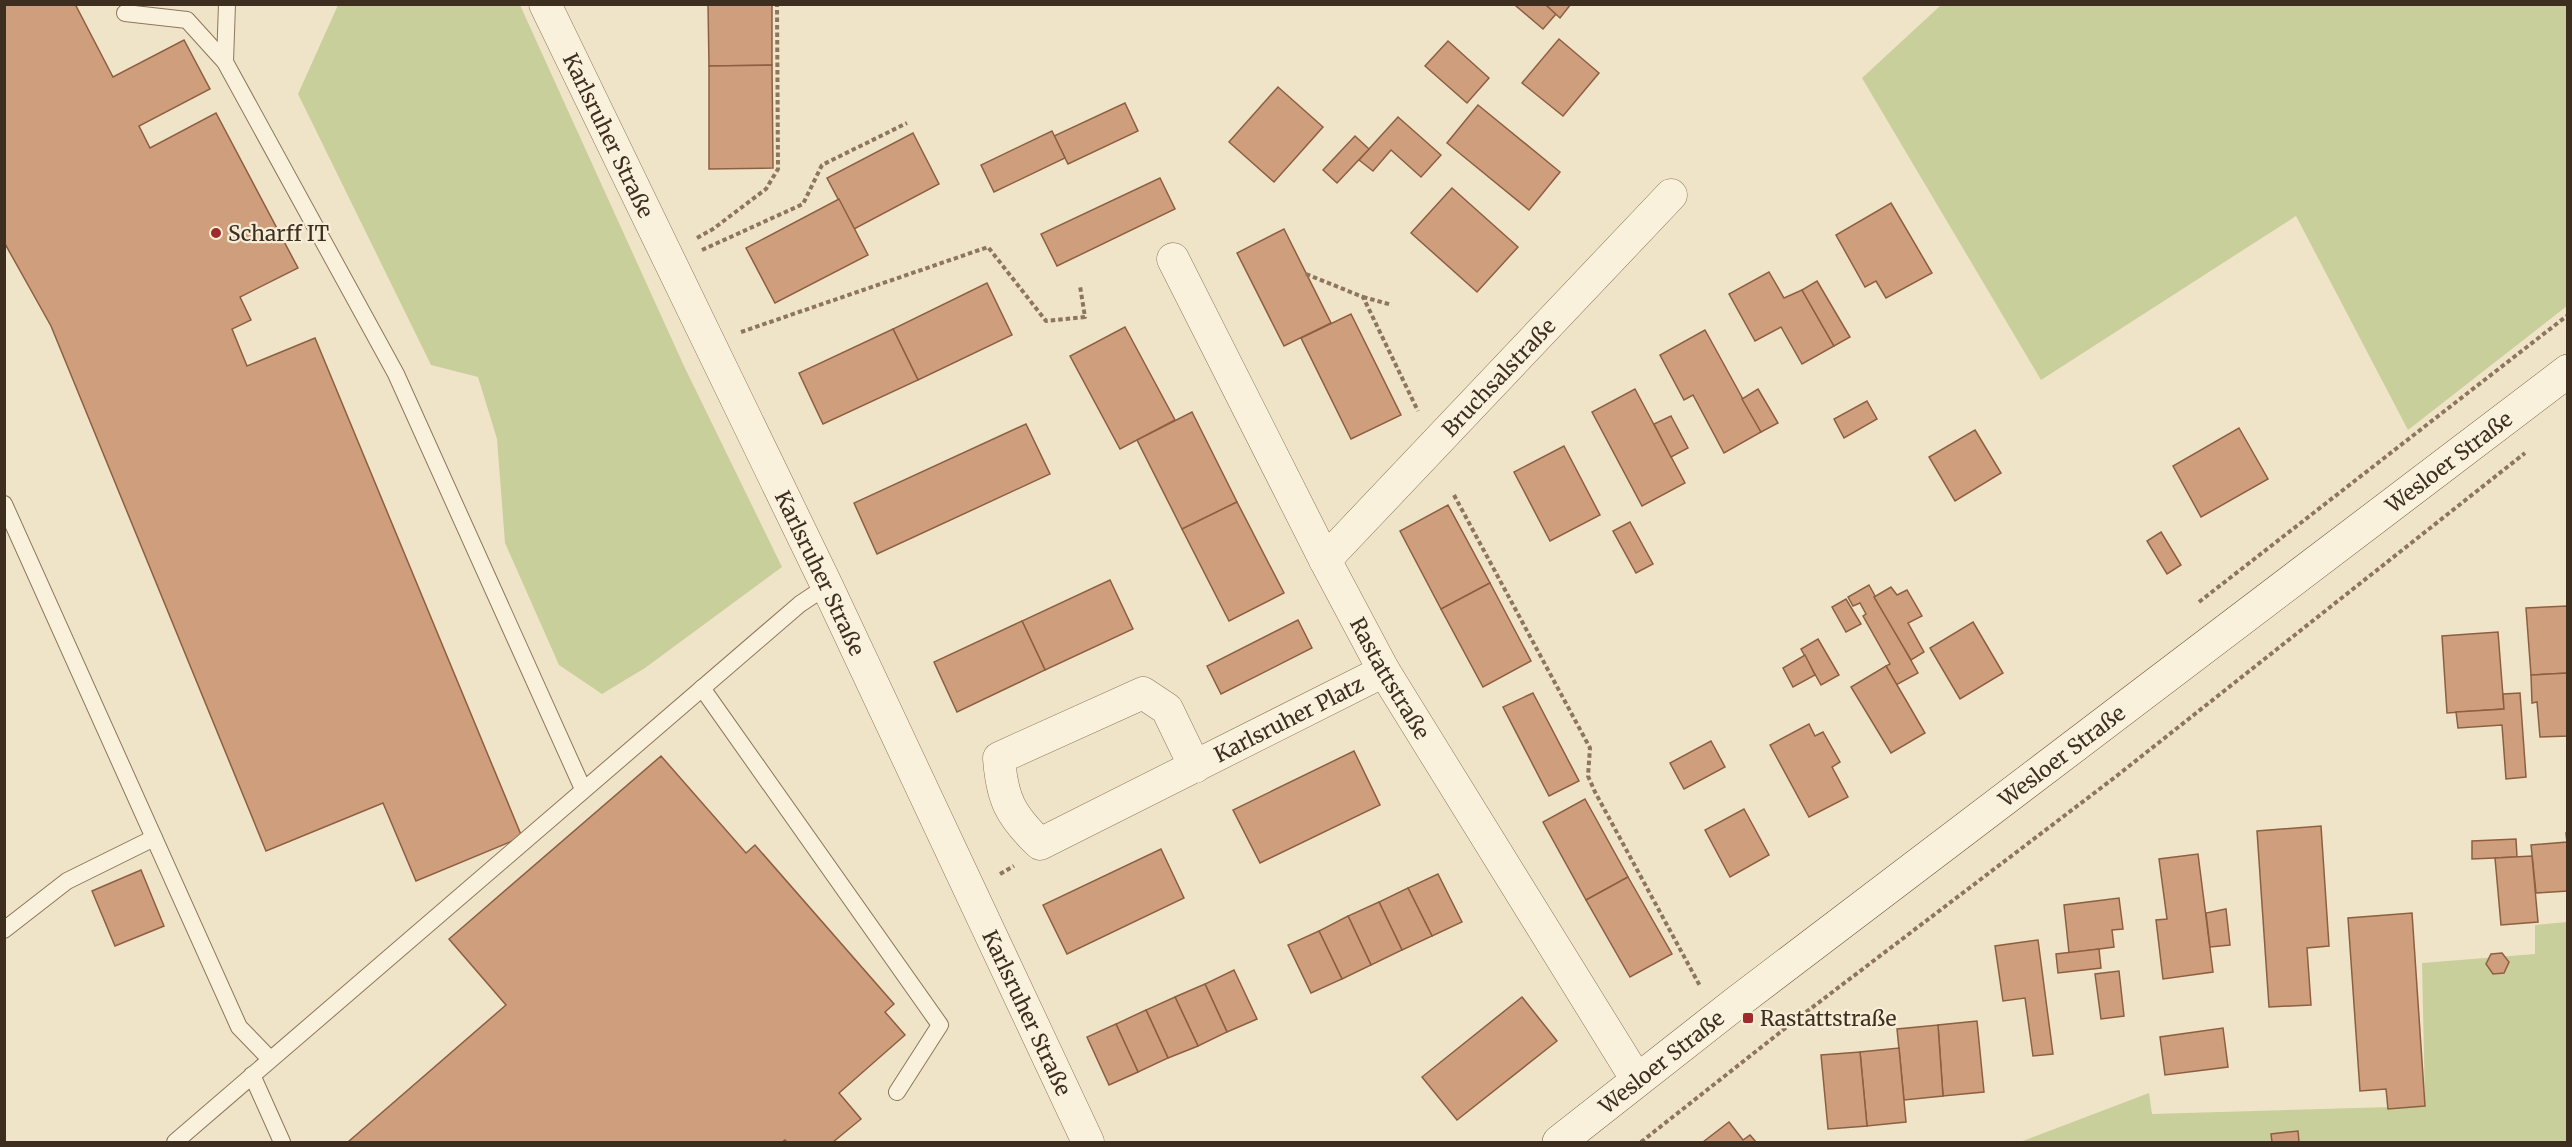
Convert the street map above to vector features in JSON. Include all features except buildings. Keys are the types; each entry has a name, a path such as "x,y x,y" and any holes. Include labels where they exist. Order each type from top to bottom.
{"street":[{"name":"Karlsruher Straße","path":"545,4 827,586 1088,1143"},
{"name":"Bruchsalstraße","path":"1325,560 1671,195"},
{"name":"Rastattstraße","path":"1173,260 1384,671 1638,1080"},
{"name":"Wesloer Straße","path":"1559,1143 1638,1080 2568,371"},
{"name":"Karlsruher Platz","path":"1195,767 1167,709 1143,693 999,758 1001,788 1018,823 1040,844 1195,767 1384,671"}],"lane":[{"path":"225,62 228,4"},
{"path":"125,13 187,20 225,62 396,374 583,789"},
{"path":"4,504 239,1027 270,1059"},
{"path":"175,1143 583,789 800,604 827,586"},
{"path":"702,688 940,1024 897,1092"},
{"path":"4,930 67,881 154,838"},
{"path":"252,1075 282,1143"}],"path":[{"path":"694,240 713,229 766,189 778,169 777,4"},
{"path":"699,252 803,204 822,165 907,123"},
{"path":"738,333 988,247 1046,321 1085,317 1080,286"},
{"path":"1306,273 1363,297 1392,305"},
{"path":"1363,297 1435,445"},
{"path":"1641,1143 1797,1019 2114,778 2532,448"},
{"path":"1454,495 1590,748 1588,776 1595,792 1702,989"}],"green space":[{"path":"338,5 520,5 684,366 782,567 645,668 602,694 559,665 505,543 497,439 478,377 431,365 298,94"},
{"path":"1941,5 2567,5 2567,306 2408,430 2296,216 2041,380 1862,78"},
{"path":"2567,922 2567,1142 2020,1142 2149,1093 2152,1114 2425,1106 2422,963 2535,954 2535,925"}],"place":[{"name":"Scharff IT","path":"216,233"},
{"name":"Rastattstraße","path":"1748,1018"}]}
